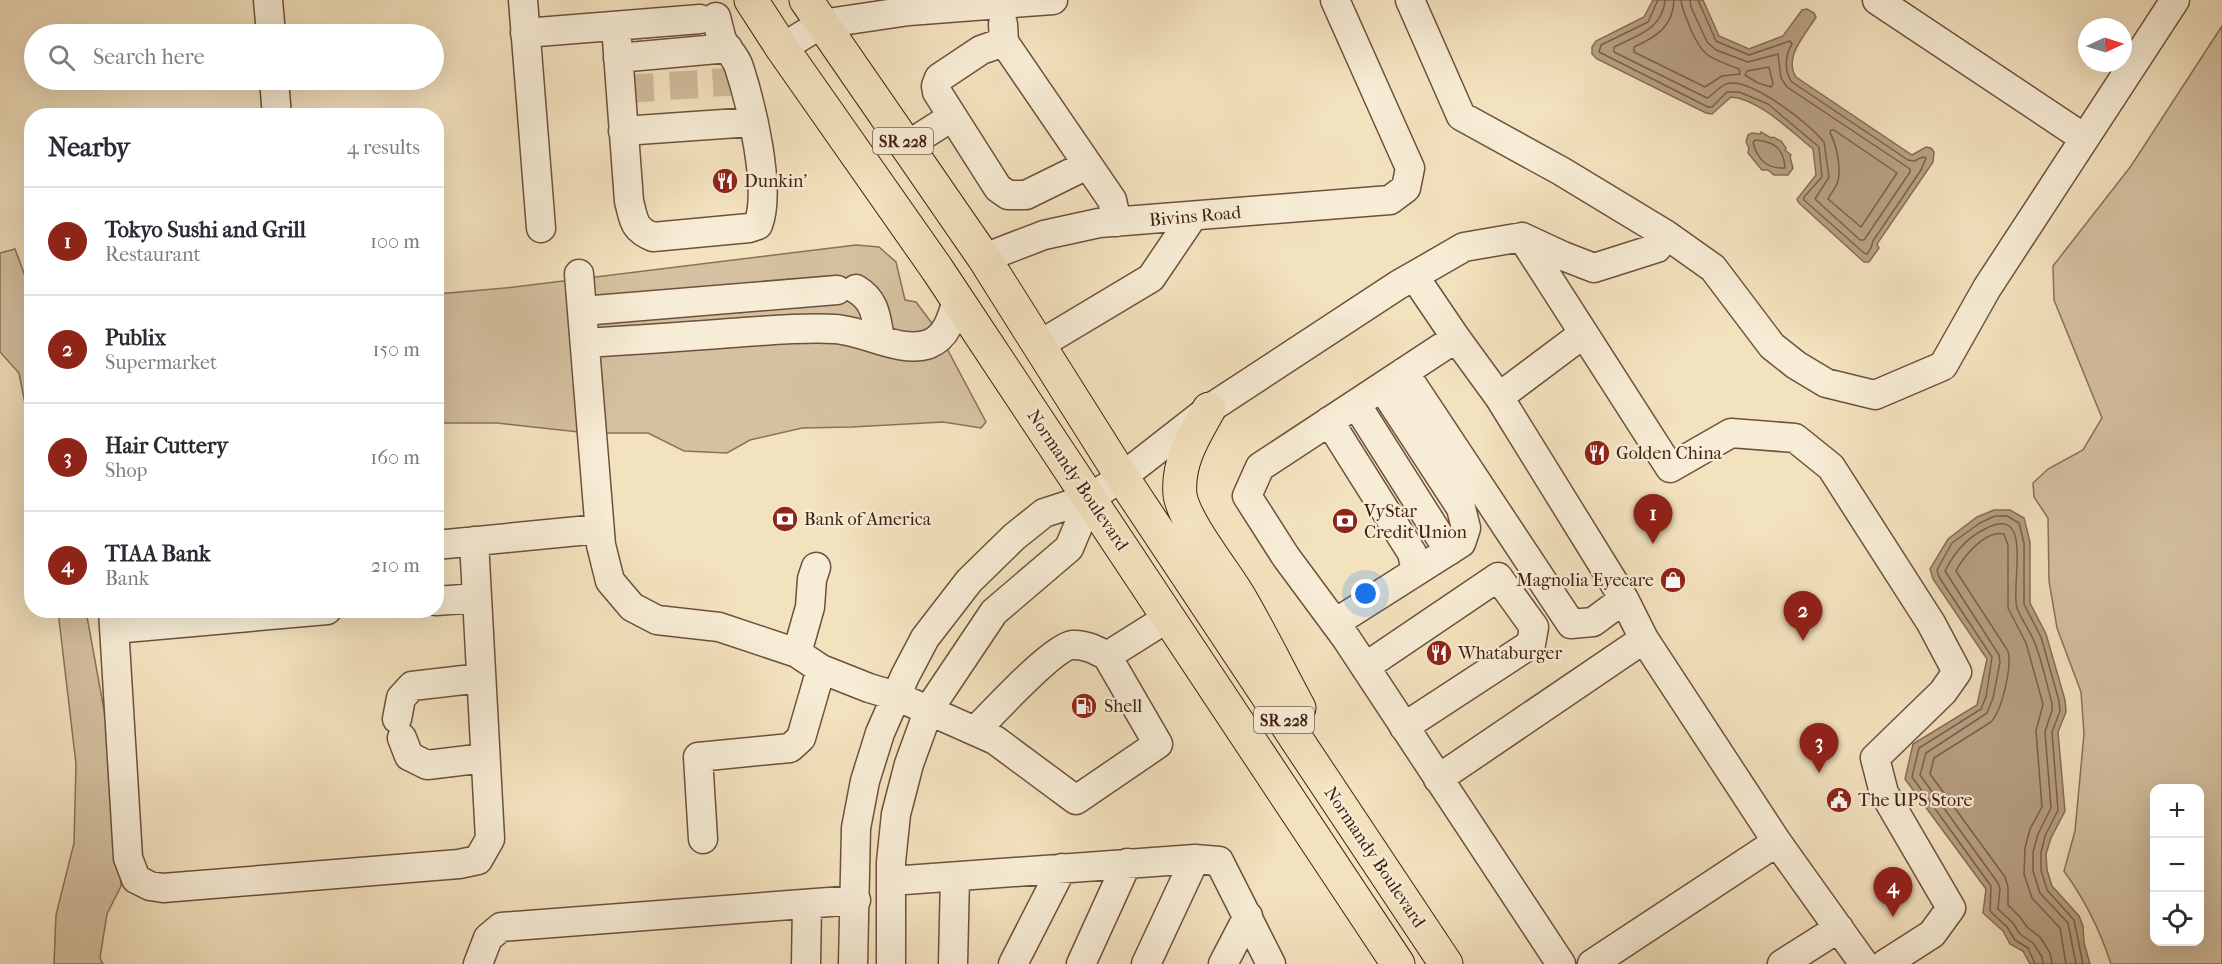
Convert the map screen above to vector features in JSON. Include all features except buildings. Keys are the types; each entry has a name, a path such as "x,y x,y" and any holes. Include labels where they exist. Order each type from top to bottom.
{"main road":[{"name":"Normandy Boulevard","path":"752,3 957,300 1398,964"},
{"name":"Normandy Boulevard","path":"814,12 984,258 1122,477 1446,964"},
{"path":"1209,409 1185,451 1180,485 1182,504 1239,597 1300,709 1314,765"}],"street":[{"path":"268,0 270,24"},
{"path":"522,0 541,228"},
{"path":"782,48 814,12 1053,0"},
{"name":"Bivins Road","path":"984,258 1044,235 1099,224 1390,200 1406,188 1410,168 1335,0"},
{"path":"1410,0 1461,116 1560,171 1665,234 1713,268 1772,346 1826,383 1875,396 1943,366 1986,288 2175,0"},
{"path":"1877,0 2084,138"},
{"path":"525,33 616,26 701,12 724,16 752,3"},
{"path":"1003,4 1004,42 1112,200 1117,222"},
{"path":"680,60 723,40 701,12"},
{"path":"616,26 680,60 738,64 686,119 680,60"},
{"path":"1004,42 981,50 939,78 936,86 937,92 952,117 998,188 1008,195 1026,195 1087,165"},
{"path":"275,90 276,108"},
{"path":"906,146 952,117"},
{"path":"1039,345 1151,278 1193,216"},
{"path":"853,964 856,828 865,781 880,734 925,638 969,581 1014,537 1044,513 1090,498 1122,477 1209,409 1414,276 1464,247 1522,237 1594,268 1657,248 1665,234"},
{"path":"1522,237 1671,468 1731,433 1795,438 1831,467 1931,623 1957,672 1943,692 1875,758 1884,793 1951,908 1932,934 1885,964"},
{"path":"579,274 601,545 610,581 632,607 657,620 719,627 797,653 821,669 929,710 975,731 995,740 1076,800 1158,744 1107,656 1089,646 1070,645 1045,661 975,731"},
{"path":"1414,276 1499,397 1624,599 1644,639 1778,842 1864,964"},
{"path":"582,311 847,289 867,296 875,311 880,339"},
{"path":"585,344 796,329 838,329 915,347 931,343 945,332 957,300"},
{"path":"1499,397 1583,334"},
{"path":"1456,338 1260,468 1246,496 1286,557 1365,667 1561,964"},
{"path":"1360,401 1412,553 1439,557"},
{"path":"1360,401 1439,557"},
{"path":"1360,401 1571,624 1593,622 1624,599"},
{"path":"891,964 891,862 896,814 909,764 929,710 994,612 1069,548 1090,498"},
{"path":"444,544 599,529"},
{"path":"156,618 113,620 128,858 136,879 150,886 175,887 459,864 478,860 490,839 474,541"},
{"path":"1335,623 1439,557"},
{"path":"797,653 810,607 816,567"},
{"path":"1365,667 1498,577 1534,627 1531,645 1404,727"},
{"path":"444,600 477,598"},
{"path":"1107,656 1168,617"},
{"path":"1438,779 1644,639"},
{"path":"703,839 698,757 790,748 801,738 821,669"},
{"path":"481,678 412,686 401,698 399,728 409,756 427,765 485,758"},
{"path":"1592,964 1778,842"},
{"path":"891,881 1127,863 1195,859 1219,861 1271,964"},
{"path":"1146,964 1195,859"},
{"path":"1081,964 1127,863"},
{"path":"1013,964 1062,868"},
{"path":"952,964 955,877"},
{"path":"478,964 488,938 501,927 856,900"},
{"path":"806,964 807,903"},
{"path":"1223,964 1248,916"},
{"path":"1782,964 1839,928"}],"shaded area":[{"path":"2222,26 2222,964 2111,964 2091,916 2064,871 2075,831 2084,734 2081,692 2057,628 2049,581 2048,518 2034,497 2033,483 2048,469 2083,450 2102,418 2054,300 2053,266 2131,166"},
{"path":"856,245 879,247 896,262 905,300 916,302 937,330 986,422 981,428 943,422 802,428 750,440 727,453 684,451 648,433 588,433 497,423 444,423 444,293"},
{"path":"15,249 24,273 24,398 19,373 0,352 0,253"},
{"path":"59,618 87,618 116,776 121,886 107,914 100,958 103,964 54,964 56,915 74,843 76,764"}],"water":[{"path":"1653,0 1703,0 1719,36 1749,49 1783,36 1802,10 1807,9 1816,17 1794,54 1792,62 1796,77 1912,155 1926,147 1931,148 1934,152 1933,162 1877,244 1879,248 1869,262 1864,262 1799,203 1797,199 1816,175 1813,149 1775,117 1742,99 1731,97 1712,114 1706,113 1597,59 1592,54 1592,47 1596,41 1644,17"},
{"path":"1761,132 1781,141 1785,150 1791,155 1793,168 1788,175 1774,175 1768,170 1762,170 1748,153 1749,148 1746,142 1748,135"},
{"path":"1994,510 2010,510 2024,518 2030,542 2030,603 2046,634 2065,700 2066,712 2058,732 2065,811 2051,838 2046,854 2047,870 2052,886 2079,916 2090,964 2030,964 2023,951 2010,944 2003,931 1983,913 1986,889 1905,779 1913,744 1977,705 1987,659 1933,579 1930,569 1948,539 1977,517"}],"tunnel":[{"path":"726,68 728,105"},
{"path":"683,71 685,108"},
{"path":"639,74 641,111"}],"place":[{"name":"Dunkin'","path":"725,181"},
{"name":"Golden China","path":"1597,453"},
{"name":"Bank of America","path":"785,519"},
{"name":"VyStar Credit Union","path":"1345,521"},
{"name":"Tokyo Sushi and Grill","path":"1653,544"},
{"name":"Magnolia Eyecare","path":"1673,580"},
{"name":"Publix","path":"1803,641"},
{"name":"Whataburger","path":"1439,653"},
{"name":"Shell","path":"1084,706"},
{"name":"Hair Cuttery","path":"1819,773"},
{"name":"The UPS Store","path":"1839,800"},
{"name":"TIAA Bank","path":"1893,917"}]}
